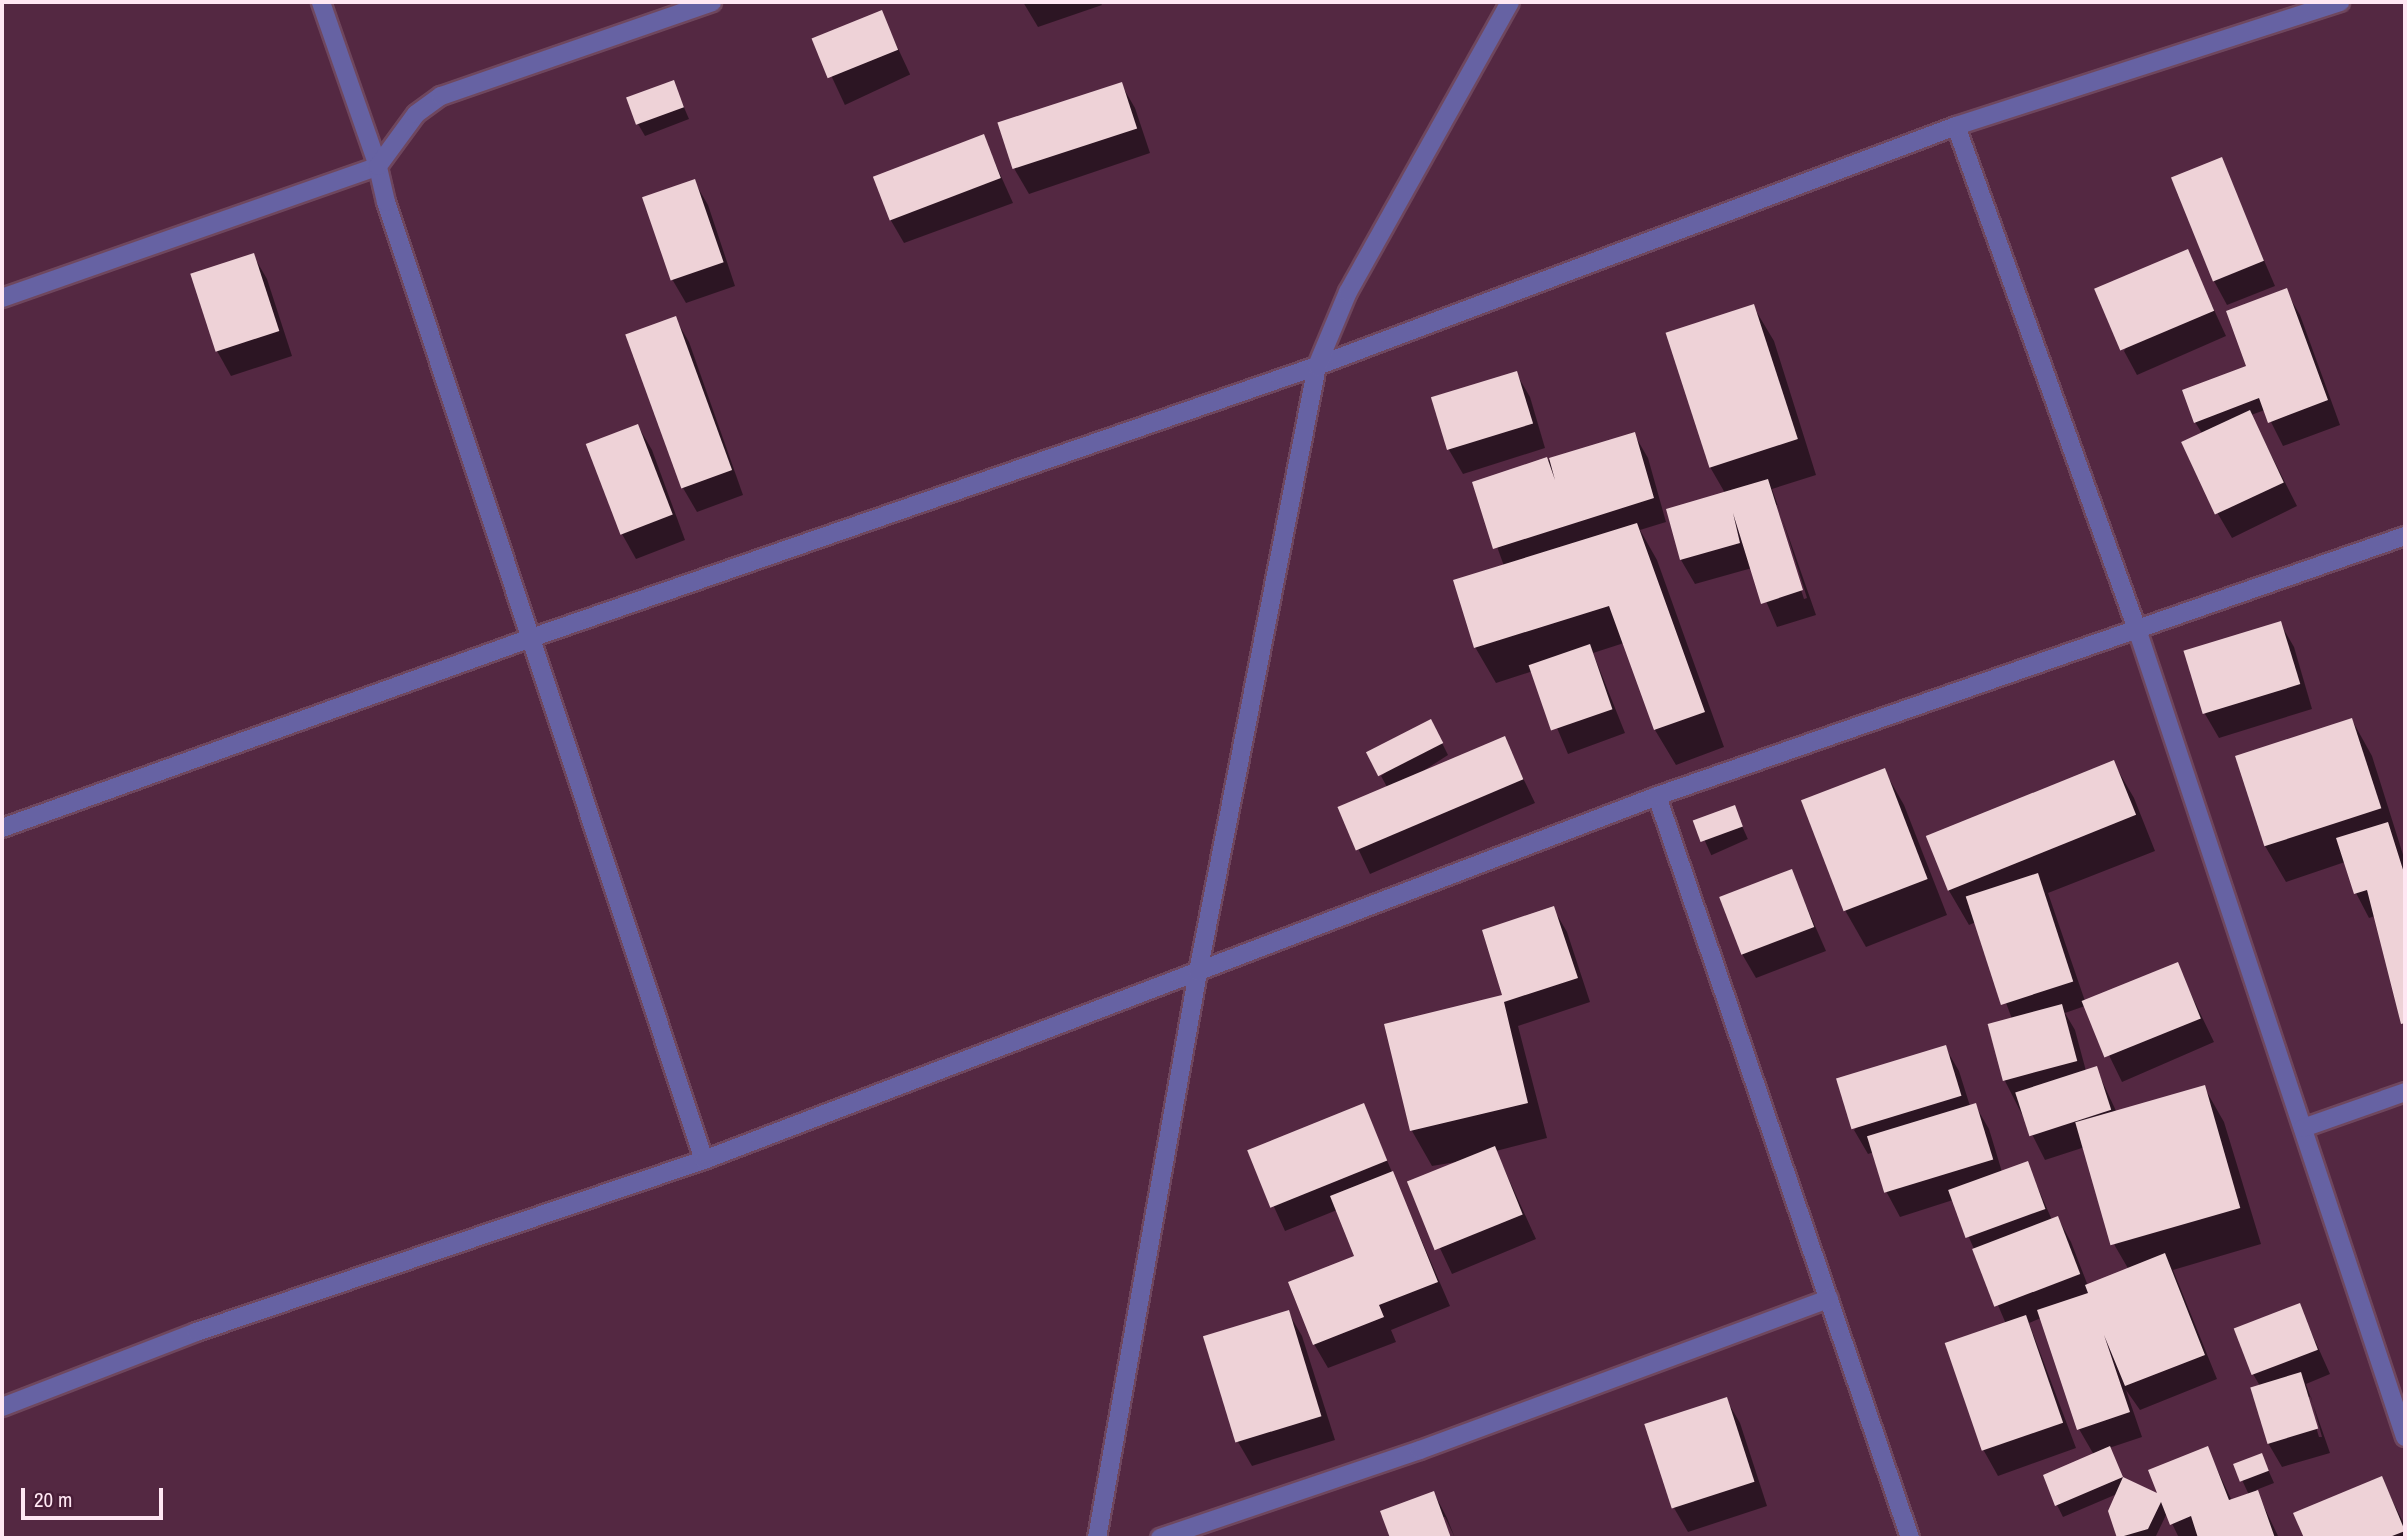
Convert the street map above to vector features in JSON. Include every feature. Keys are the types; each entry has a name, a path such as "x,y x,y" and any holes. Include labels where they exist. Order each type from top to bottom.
{"street":[{"path":"321,2 378,166 386,202 704,1160"},
{"path":"2,298 378,166 416,114 441,96 712,2"},
{"path":"1097,1538 1198,972 1317,366 1348,292 1510,2"},
{"path":"2,828 531,638 1317,366 1956,126 2340,2"},
{"path":"1956,126 2138,632 2405,1437"},
{"path":"2,1407 196,1332 704,1160 1657,796 2138,632 2405,536"},
{"path":"1657,796 1910,1538"},
{"path":"2304,1128 2405,1092"},
{"path":"1160,1538 1420,1450 1829,1299"}],"building":[{"path":"882,10 898,50 828,78 812,38"},
{"path":"674,80 684,107 636,125 626,97"},
{"path":"1122,82 1137,129 1013,169 997,122"},
{"path":"984,134 1001,178 890,221 873,177"},
{"path":"2222,157 2264,261 2213,281 2171,178"},
{"path":"695,179 724,262 671,280 642,197"},
{"path":"2188,249 2214,311 2120,351 2094,289"},
{"path":"254,253 279,331 216,352 190,274"},
{"path":"2287,288 2328,400 2268,423 2259,398 2194,423 2182,390 2246,366 2226,311"},
{"path":"1754,304 1798,439 1709,468 1666,333"},
{"path":"676,316 732,470 681,489 625,334"},
{"path":"1517,371 1533,424 1447,450 1431,397"},
{"path":"2250,410 2284,483 2215,515 2181,442"},
{"path":"638,424 673,515 620,535 586,444"},
{"path":"1635,432 1654,498 1493,549 1472,482 1547,457 1555,480 1549,458"},
{"path":"1768,479 1803,590 1761,604 1733,513 1740,543 1680,560 1666,509"},
{"path":"1637,523 1705,712 1654,730 1609,606 1474,648 1453,580"},
{"path":"2281,621 2300,684 2203,714 2183,651"},
{"path":"1590,644 1612,709 1551,730 1529,665"},
{"path":"2352,718 2381,808 2264,846 2235,756"},
{"path":"1431,719 1443,743 1378,776 1366,752"},
{"path":"1505,736 1523,779 1356,850 1337,807"},
{"path":"2114,760 2136,815 1948,891 1926,836"},
{"path":"1885,768 1928,879 1844,911 1801,800"},
{"path":"1735,805 1743,827 1701,842 1693,820"},
{"path":"2388,822 2405,876 2405,1023 2401,1024 2367,890 2354,894 2336,838"},
{"path":"1792,869 1814,927 1741,955 1719,897"},
{"path":"2038,873 2073,981 2001,1005 1966,896"},
{"path":"1554,906 1578,978 1504,1002 1528,1103 1410,1131 1384,1024 1502,995 1482,930"},
{"path":"2178,962 2201,1019 2104,1058 2082,1001"},
{"path":"2062,1004 2077,1061 2003,1081 1988,1024"},
{"path":"1946,1045 1961,1096 1852,1129 1836,1079"},
{"path":"2097,1066 2111,1110 2029,1136 2015,1093"},
{"path":"2205,1085 2240,1208 2111,1245 2075,1122"},
{"path":"1364,1103 1387,1160 1270,1208 1247,1150"},
{"path":"1976,1103 1993,1159 1884,1193 1867,1136"},
{"path":"1495,1146 1523,1215 1435,1250 1407,1182"},
{"path":"2028,1161 2045,1209 1966,1238 1948,1190"},
{"path":"1393,1171 1438,1282 1379,1305 1384,1317 1313,1345 1288,1282 1354,1256 1330,1196"},
{"path":"2058,1216 2080,1274 1994,1307 1972,1249"},
{"path":"2165,1253 2205,1355 2125,1386 2104,1335 2130,1412 2077,1430 2037,1310 2088,1293 2085,1285"},
{"path":"2300,1303 2318,1350 2252,1375 2234,1328"},
{"path":"1289,1310 1321,1416 1235,1442 1203,1336"},
{"path":"2026,1315 2063,1423 1982,1451 1945,1343"},
{"path":"2301,1372 2318,1428 2268,1444 2250,1387"},
{"path":"1727,1397 1755,1482 1672,1509 1644,1424"},
{"path":"2110,1446 2123,1477 2055,1506 2043,1475"},
{"path":"2208,1446 2229,1500 2258,1490 2275,1538 2198,1538 2191,1516 2170,1525 2161,1502 2148,1529 2117,1538 2108,1511 2123,1477 2157,1493 2148,1470"},
{"path":"2262,1453 2269,1471 2240,1482 2233,1464"},
{"path":"2382,1476 2405,1531 2387,1538 2304,1538 2293,1513"},
{"path":"1434,1491 1451,1538 1390,1538 1380,1511"}]}
